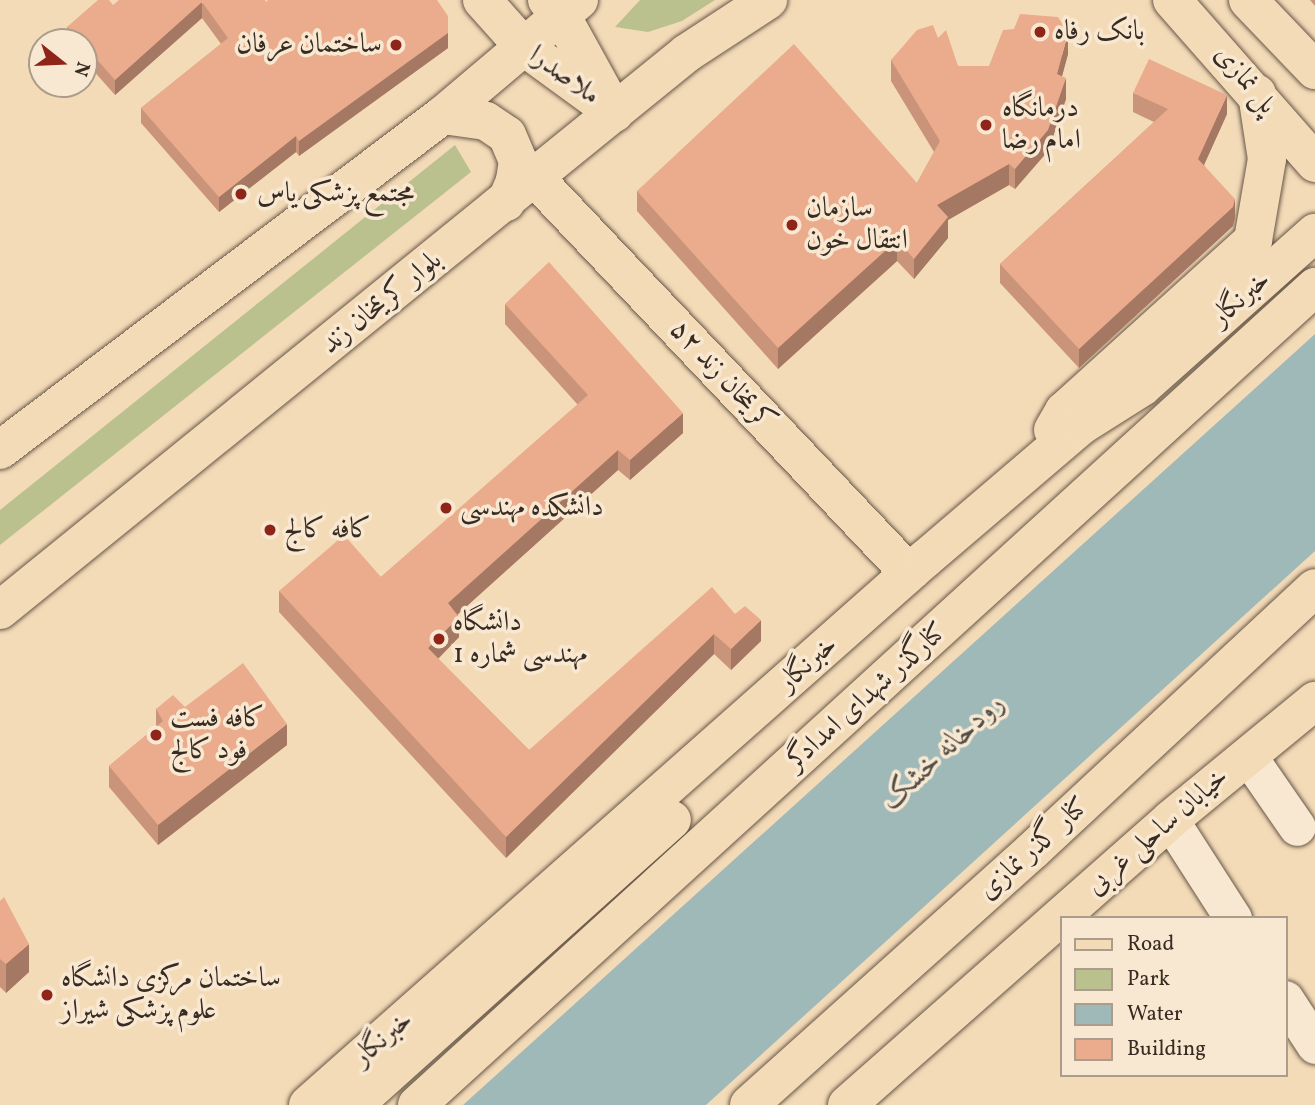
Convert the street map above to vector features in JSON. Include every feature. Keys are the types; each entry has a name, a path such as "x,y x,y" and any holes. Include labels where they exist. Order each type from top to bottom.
{"main road":[{"name":"ملاصدرا","path":"482,0 524,47 615,113"},
{"name":"بلوار کریمخان زند","path":"0,610 687,53 768,0"},
{"name":"پل نمازی","path":"1172,0 1315,163"},
{"name":"پل نمازی","path":"1248,0 1315,70"},
{"name":"ملاصدرا","path":"563,6 615,113"},
{"path":"0,450 443,115 524,47 563,6"},
{"path":"1029,471 1064,411 1253,240 1267,159 1257,94"},
{"path":"443,115 486,121 507,135 518,161 506,202"},
{"name":"کریمخان زند ۵۲","path":"535,178 909,573"},
{"name":"خبرنگار","path":"308,1105 909,573 1082,425 1142,387 1315,233"},
{"name":"کنارگذر شهدای امدادگر","path":"417,1105 1315,287"},
{"path":"354,1105 1090,445 1142,387"},
{"name":"کنار گذر نمازی","path":"749,1105 1032,851 1315,588"},
{"name":"خیابان ساحلی غربی","path":"1061,916 1170,820 1315,701"},
{"name":"خیابان ساحلی غربی","path":"847,1105 1060,917"}],"street":[{"path":"1248,756 1297,827"},
{"path":"1170,820 1232,916"}],"green space":[{"path":"640,0 715,0 682,21 648,32 615,27"},
{"path":"455,145 471,172 0,545 0,510"}],"water":[{"name":"رودخانه خشک","path":"1315,334 1315,551 706,1105 463,1105"}],"building":[{"path":"98,0 109,0 113,5 119,0 437,0 448,16 448,33 299,141 296,136 219,197 141,108 228,38 202,2 115,80 98,61 98,28 67,27"},
{"name":"سازمان انتقال خون","path":"1020,14 1058,17 1068,33 1057,74 1066,78 1048,130 1015,169 1009,164 937,205 948,217 914,259 897,240 778,348 637,191 794,44 917,183 940,141 891,60 917,30 933,25 938,38 946,30 958,66 989,66 1003,30 1014,29"},
{"path":"1149,59 1227,95 1198,159 1235,199 1233,207 1079,349 1000,264 1168,109 1133,93"},
{"path":"549,262 683,413 630,460 618,450 448,603 459,617 428,648 529,750 712,587 735,614 745,606 761,620 731,649 714,634 506,837 279,591 344,535 381,577 588,395 505,304"},
{"path":"243,663 287,724 158,825 109,766 163,721 156,709 173,695 185,707"},
{"path":"4,897 29,944 6,964 0,959 0,901"}],"place":[{"name":"بانک رفاه","path":"1040,32"},
{"name":"ساختمان عرفان","path":"396,45"},
{"name":"درمانگاه امام رضا","path":"986,125"},
{"name":"مجتمع پزشکی یاس","path":"241,194"},
{"name":"سازمان انتقال خون","path":"792,225"},
{"name":"دانشکده مهندسی","path":"446,508"},
{"name":"کافه کالج","path":"270,530"},
{"name":"دانشگاه مهندسی شماره 1","path":"439,639"},
{"name":"کافه فست فود کالج","path":"156,735"},
{"name":"ساختمان مرکزی دانشگاه علوم پزشکی شیراز","path":"47,995"}]}
